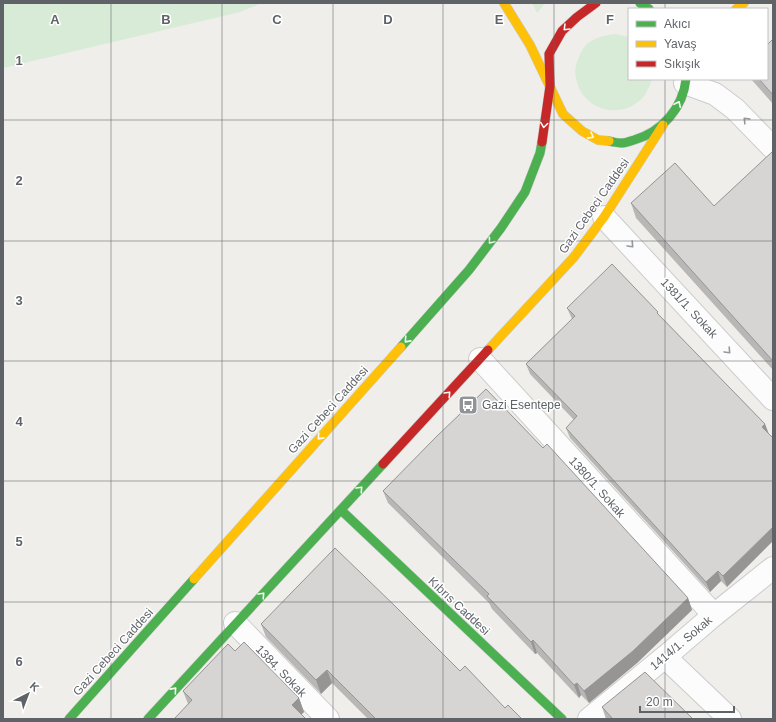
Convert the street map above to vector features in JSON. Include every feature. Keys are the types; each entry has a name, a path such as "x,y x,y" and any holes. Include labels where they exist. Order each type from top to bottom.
{"main road":[{"path":"504,3 530,45 563,114 582,131 598,140 622,143 644,137 663,125 677,108 685,88 685,81"},
{"path":"550,86 549,54 562,31 577,17 596,3"},
{"name":"Gazi Cebeci Caddesi","path":"69,719 469,270 501,228 525,192 540,153 550,86"},
{"name":"Gazi Cebeci Caddesi","path":"148,719 574,257 604,217 663,125"},
{"name":"Kıbrıs Caddesi","path":"340,510 562,719"}],"street":[{"path":"685,81 715,94 735,109 773,148"},
{"name":"1381/1. Sokak","path":"604,217 773,399"},
{"name":"1380/1. Sokak","path":"480,359 714,615"},
{"name":"1414/1. Sokak","path":"589,719 773,568"},
{"name":"1384. Sokak","path":"235,623 328,719"},
{"path":"666,656 730,719"}],"green space":[{"path":"3,3 262,3 240,12 3,68"},
{"path":"532,3 545,3 537,13"},
{"path":"615,34 628,37 628,80 652,80 643,98 632,106 614,110 605,109 589,101 583,95 579,87 575,73 577,62 582,51 593,40 603,36"}],"building":[{"path":"773,39 773,95 760,80 768,80 768,44"},
{"path":"773,151 773,361 631,203 675,163 714,206"},
{"path":"612,264 658,312 657,313 765,424 762,427 773,438 773,527 723,576 718,571 706,582 566,428 577,416 526,364 575,316 567,308"},
{"path":"486,389 543,448 547,444 688,598 633,651 584,691 577,683 574,685 533,640 531,642 487,596 489,594 383,491"},
{"path":"335,548 460,671 465,666 505,708 508,705 522,719 376,719 327,670 316,680 261,624"},
{"path":"244,642 299,698 292,705 306,719 174,719 192,700 183,691 228,644 235,651"},
{"path":"645,672 693,719 613,719 602,707"}],"traffic: fast":[{"path":"640,3 648,8"},
{"path":"609,141 620,143 628,142 644,136 662,125 676,109 681,100 686,80"},
{"path":"401,347 469,270 501,228 525,192 540,153 542,142"},
{"path":"148,719 383,464"},
{"path":"341,510 562,719"},
{"path":"69,719 194,579"}],"traffic: slow":[{"path":"504,3 530,45 563,114 582,131 598,140 609,141"},
{"path":"737,8 744,3"},
{"path":"488,350 574,257 604,217 663,125"},
{"path":"194,579 401,347"}],"traffic: jam":[{"path":"542,142 550,86 549,54 562,31 577,17 596,3"},
{"path":"383,464 488,350"}],"place":[{"name":"Gazi Esentepe","path":"468,405"}]}
